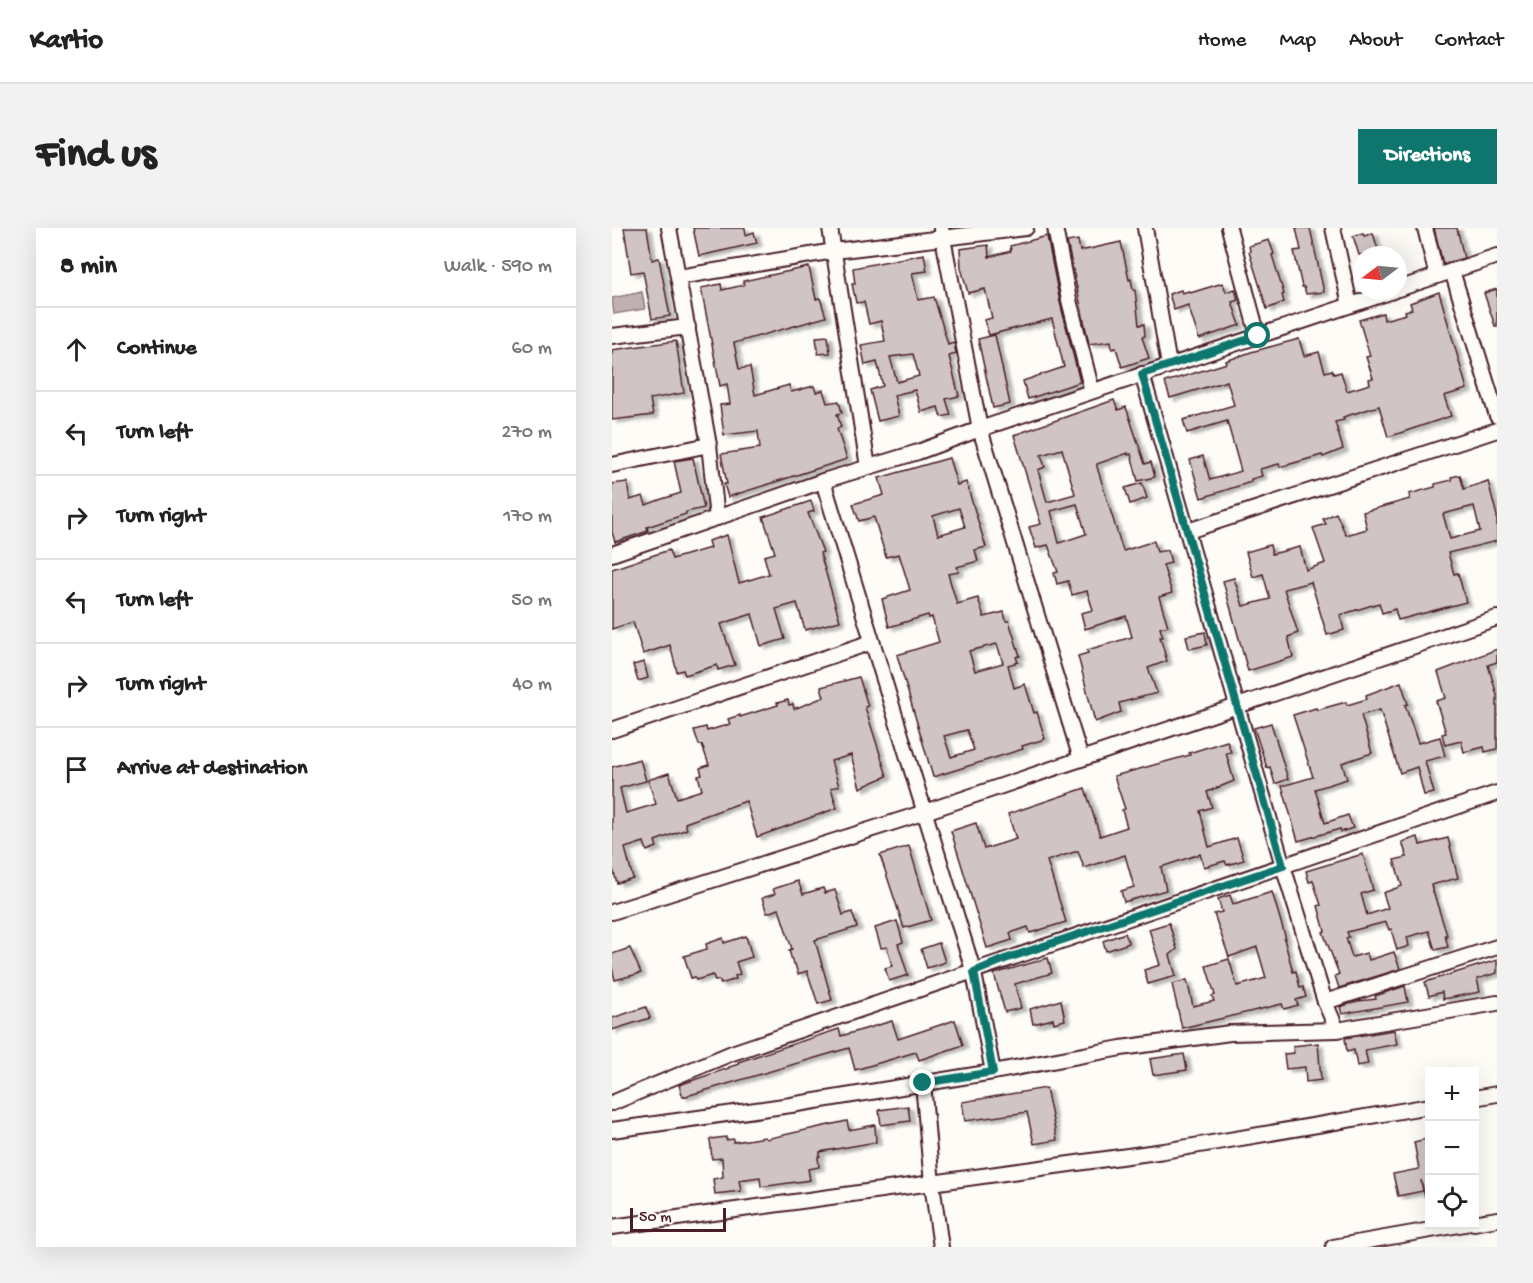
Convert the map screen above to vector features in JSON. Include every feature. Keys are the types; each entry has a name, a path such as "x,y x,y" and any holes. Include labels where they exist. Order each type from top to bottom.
{"street":[{"path":"669,228 709,446 717,518"},
{"path":"830,228 868,467"},
{"path":"679,277 941,232 1026,228"},
{"path":"1054,228 1092,391"},
{"path":"1145,228 1169,365"},
{"path":"1229,228 1258,336"},
{"path":"1333,228 1350,305"},
{"path":"1425,228 1437,276"},
{"path":"941,232 980,429 1081,759"},
{"path":"1407,286 1497,256"},
{"path":"1452,271 1497,416"},
{"path":"612,554 1365,300"},
{"path":"612,336 688,327"},
{"path":"1142,374 1283,866 1325,1002 1337,1030"},
{"path":"1188,531 1497,430"},
{"path":"612,465 709,446"},
{"path":"823,481 974,972 993,1072"},
{"path":"613,907 924,812 1497,618"},
{"path":"612,730 872,642"},
{"path":"612,1103 732,1053 1497,793"},
{"path":"1325,1002 1497,947"},
{"path":"612,1130 779,1107 993,1072 1121,1048 1230,1033 1337,1030 1497,1003"},
{"path":"923,1083 932,1184 941,1247"},
{"path":"1479,1097 1497,1095"},
{"path":"612,1227 1164,1151 1425,1107"},
{"path":"1479,1222 1497,1219"},
{"path":"1333,1247 1436,1229"}],"shaded area":[{"path":"642,292 645,309 614,314 612,298"}],"building":[{"path":"624,228 647,228 652,260 659,258 670,316 652,319 643,271 631,273"},
{"path":"693,228 745,228 746,235 754,232 757,243 699,256"},
{"path":"1296,228 1310,228 1324,292 1306,294 1302,287 1294,251 1301,250"},
{"path":"1434,228 1457,228 1464,258 1443,264"},
{"path":"1373,233 1377,246 1356,246 1353,236"},
{"path":"1047,236 1060,302 1080,382 1028,399 1023,381 1064,367 1052,319 989,335 984,320 992,318 985,289 968,293 961,268 960,249 988,245 989,257 1011,251 1010,246"},
{"path":"1078,240 1080,251 1121,242 1129,280 1131,279 1133,290 1135,290 1139,325 1144,324 1145,336 1142,337 1149,358 1122,367 1116,348 1112,349 1111,341 1089,344 1067,242"},
{"path":"1269,240 1284,294 1282,295 1284,302 1267,309 1249,246"},
{"path":"924,254 927,271 912,273 918,300 934,297 948,344 954,342 956,354 949,356 959,396 946,399 951,415 941,417 938,407 921,412 915,390 894,395 899,416 878,421 870,390 883,386 877,362 865,365 861,345 885,341 881,321 869,324 864,302 856,303 852,284 855,284 853,268","holes":["913,354 919,376 897,382 890,357"]},
{"path":"809,267 816,299 820,298 826,317 734,343 739,369 750,367 755,395 789,385 791,392 814,386 816,392 823,390 827,403 839,401 842,413 837,414 841,427 837,429 847,459 728,497 724,484 727,484 721,454 760,448 758,431 724,435 720,405 730,404 727,384 720,386 701,288 721,284 722,290 744,285 743,281"},
{"path":"1223,283 1226,292 1235,289 1238,300 1232,302 1240,325 1199,339 1188,305 1174,310 1169,294 1181,290 1182,293 1189,291 1190,293"},
{"path":"1497,289 1497,326 1495,326 1484,293"},
{"path":"1439,292 1467,389 1444,396 1451,416 1388,437 1379,406 1343,417 1344,420 1335,422 1343,449 1323,457 1322,455 1280,467 1279,464 1260,469 1262,476 1251,479 1251,482 1201,498 1190,460 1203,456 1210,480 1241,471 1227,421 1187,433 1183,420 1234,405 1227,381 1170,398 1165,382 1227,363 1226,361 1251,352 1299,339 1304,356 1319,352 1325,372 1332,370 1334,374 1341,372 1347,391 1370,384 1369,379 1373,378 1366,357 1370,356 1359,320 1383,313 1384,320 1406,314 1405,311 1412,309 1410,303"},
{"path":"995,335 1010,404 993,408 978,339"},
{"path":"828,336 830,353 818,354 816,337"},
{"path":"676,341 684,393 650,399 653,415 612,420 612,350"},
{"path":"1114,400 1118,410 1126,407 1145,464 1151,462 1155,477 1138,481 1131,454 1128,455 1128,453 1097,464 1097,467 1123,551 1154,541 1157,552 1168,550 1171,563 1163,565 1172,593 1159,597 1168,626 1160,628 1163,637 1160,637 1167,661 1148,668 1157,693 1119,703 1121,712 1095,722 1078,656 1088,653 1087,650 1132,637 1126,616 1085,629 1081,613 1093,610 1087,591 1072,595 1068,581 1057,584 1054,573 1058,572 1048,545 1036,548 1029,527 1041,524 1014,435","holes":["1062,449 1075,494 1047,502 1038,470 1045,467 1041,455","1077,504 1086,534 1059,543 1051,511"]},
{"path":"693,458 704,508 686,512 686,514 647,527 648,531 615,542 612,532 612,484 627,482 630,500 643,496 646,505 681,493 674,461"},
{"path":"949,458 957,485 966,482 986,547 975,550 978,561 957,567 959,572 948,574 957,604 978,598 984,617 1004,612 1020,656 1016,657 1018,662 1008,665 1014,688 1025,684 1045,739 1022,746 1023,749 933,777 897,655 939,642 932,617 929,618 928,615 889,627 882,599 910,590 899,554 886,557 874,517 859,521 853,504 884,495 879,478","holes":["959,508 965,527 938,535 933,516","997,644 1003,663 975,671 969,651","967,730 974,750 951,757 944,736"]},
{"path":"1460,475 1464,489 1488,481 1497,516 1497,541 1448,553 1454,574 1458,573 1466,602 1398,620 1395,609 1382,613 1379,603 1340,615 1344,630 1327,635 1311,582 1284,589 1298,633 1288,637 1293,657 1248,671 1223,581 1234,578 1243,606 1270,599 1263,574 1253,577 1246,552 1270,545 1272,554 1300,547 1306,570 1325,563 1313,528 1326,524 1323,519 1336,513 1346,535 1367,529 1363,512 1410,499 1409,494 1435,487 1435,484 1452,480 1451,477","holes":["1474,506 1480,531 1450,539 1443,514"]},
{"path":"1142,483 1147,498 1130,504 1125,488"},
{"path":"811,501 814,511 808,513 823,552 820,553 840,621 805,630 797,603 776,609 785,639 761,646 752,614 721,624 735,665 718,670 717,665 685,675 683,670 677,672 670,645 643,654 633,622 612,629 612,569 669,550 672,559 710,548 708,541 727,535 739,583 769,574 764,556 775,553 763,517"},
{"path":"1205,632 1207,645 1189,649 1186,636"},
{"path":"1497,649 1497,662 1488,665 1497,695 1497,749 1485,752 1484,747 1464,752 1461,741 1445,745 1442,734 1446,733 1436,701 1446,698 1438,672"},
{"path":"644,662 648,678 638,681 633,665"},
{"path":"859,677 868,706 865,707 887,776 860,788 851,755 831,761 839,786 831,788 837,808 757,837 746,801 685,823 687,829 655,841 657,847 647,851 644,842 625,848 633,878 617,883 612,866 612,767 640,759 646,781 620,788 626,813 656,804 648,780 669,773 677,798 702,790 698,776 702,775 700,768 709,765 694,730 706,727 707,731 730,724 728,719 788,700 789,705 793,704 794,709 824,697 821,687"},
{"path":"1401,682 1408,704 1405,705 1418,743 1440,737 1445,756 1425,761 1434,793 1424,795 1417,767 1400,773 1380,710 1361,715 1372,753 1342,763 1347,779 1315,789 1325,823 1348,815 1353,828 1341,832 1340,829 1298,841 1282,786 1313,777 1293,715 1316,708 1317,710 1346,702 1347,705 1367,699 1366,695"},
{"path":"1271,723 1288,779 1275,784 1270,767 1267,768 1254,728"},
{"path":"1227,741 1231,752 1226,753 1234,781 1207,792 1212,807 1200,811 1209,847 1237,838 1244,860 1227,865 1225,861 1204,867 1200,854 1161,867 1166,890 1124,902 1121,891 1134,887 1125,855 1084,868 1078,851 1047,861 1066,922 1030,933 1028,927 1010,933 1012,940 987,948 951,831 976,823 984,849 1016,839 1008,814 1085,788 1100,836 1127,827 1122,810 1125,809 1114,776 1190,755 1189,753"},
{"path":"1418,837 1420,845 1448,838 1458,878 1431,885 1447,935 1445,935 1448,947 1435,950 1429,931 1407,937 1409,946 1397,950 1391,929 1389,930 1386,922 1347,932 1349,937 1346,938 1352,957 1367,953 1369,960 1394,952 1400,969 1339,988 1335,976 1339,974 1323,932 1325,931 1318,906 1321,905 1313,881 1309,882 1306,871 1363,854 1373,890 1361,894 1367,915 1388,908 1383,893 1402,886 1394,860 1407,857 1402,842"},
{"path":"909,846 931,920 904,928 880,855"},
{"path":"798,881 803,894 823,888 825,893 835,890 843,915 852,912 857,927 815,940 832,1000 818,1004 807,971 798,974 793,964 789,950 792,949 779,909 767,913 762,898 775,894 773,889"},
{"path":"1272,892 1293,972 1296,971 1300,988 1303,987 1306,997 1296,1000 1298,1005 1284,1009 1282,1004 1182,1028 1172,984 1187,980 1193,1006 1214,1001 1212,996 1215,995 1206,966 1229,959 1237,986 1266,978 1257,947 1229,957 1214,914 1222,912 1218,899 1230,895 1233,904"},
{"path":"897,921 903,942 898,944 908,975 889,981 885,968 892,966 887,947 881,948 875,928"},
{"path":"1169,923 1177,949 1170,955 1176,976 1148,984 1144,970 1160,965 1149,929"},
{"path":"1125,933 1129,943 1106,951 1103,941"},
{"path":"746,936 752,957 736,962 740,974 735,976 736,979 721,984 719,980 715,981 713,975 696,980 695,977 691,978 684,956 707,949 706,944 723,938 724,943"},
{"path":"939,943 945,962 927,968 921,949"},
{"path":"630,948 641,973 615,980 612,954"},
{"path":"1048,958 1052,973 1015,984 1021,1008 1005,1012 994,974"},
{"path":"1497,960 1497,973 1477,979 1480,992 1443,999 1442,992 1429,996 1425,982"},
{"path":"1405,986 1408,1002 1342,1014 1340,1007 1358,1001 1376,999 1375,996"},
{"path":"1061,1000 1065,1020 1054,1023 1053,1019 1033,1024 1030,1009"},
{"path":"646,1007 650,1018 612,1030 612,1018"},
{"path":"955,1020 963,1045 919,1060 916,1052 855,1070 849,1048 683,1097 679,1085 729,1068 739,1064 738,1062 839,1029 841,1036 892,1021 898,1039"},
{"path":"1394,1030 1397,1044 1365,1050 1368,1064 1357,1066 1354,1050 1347,1052 1345,1038"},
{"path":"1318,1043 1321,1080 1306,1082 1305,1067 1286,1069 1284,1054 1294,1053 1293,1046"},
{"path":"1184,1054 1187,1070 1153,1075 1150,1059"},
{"path":"1046,1088 1057,1140 1034,1144 1027,1112 965,1121 962,1102"},
{"path":"908,1106 910,1121 881,1125 879,1110"},
{"path":"847,1121 849,1130 875,1125 876,1142 820,1152 819,1167 808,1169 810,1180 761,1187 760,1177 739,1180 741,1191 715,1194 713,1179 723,1177 722,1158 712,1159 710,1139 726,1137 726,1140 734,1139 734,1142 765,1137 766,1139"},
{"path":"1425,1139 1425,1197 1421,1180 1423,1191 1398,1196 1393,1174 1419,1169 1414,1142"}],"route":[{"path":"923,1083 993,1072 974,972 1005,959 1283,866 1142,374 1258,336"}]}
